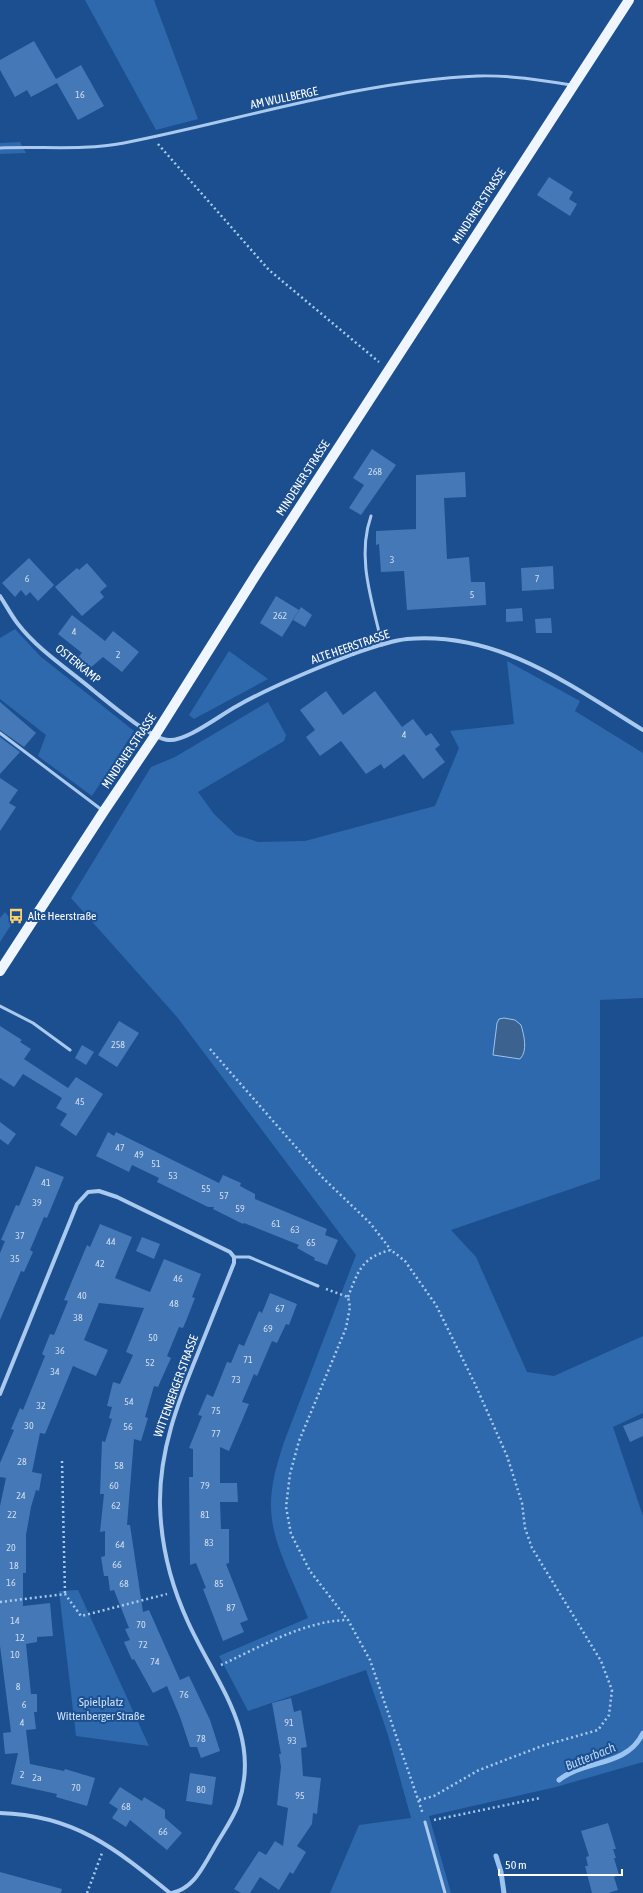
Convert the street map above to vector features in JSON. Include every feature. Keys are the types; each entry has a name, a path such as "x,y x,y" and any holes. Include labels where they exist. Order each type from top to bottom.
{"main road":[{"name":"MINDENER STRASSE","path":"0,970 154,737 259,570 629,0"}],"street":[{"name":"OSTERKAMP","path":"0,596 18,624 35,642 99,695 154,737"},
{"name":"ALTE HEERSTRASSE","path":"154,737 169,740 186,736 237,706 331,662 382,645 406,639 441,639 502,651 559,678 643,730"},
{"path":"0,1394 76,1204 88,1192 99,1191 117,1196 230,1252 234,1257"},
{"name":"WITTENBERGER STRASSE","path":"171,1893 183,1890 195,1878 231,1819 238,1804 243,1783 244,1747 241,1730 233,1709 188,1623 175,1591 167,1564 160,1505 165,1447 173,1417 234,1263 234,1257"},
{"path":"0,1813 31,1816 56,1822 106,1843 134,1863 171,1893"}],"lane":[{"name":"AM WULLBERGE","path":"0,148 95,146 123,143 313,101 375,89 435,80 479,76 509,77 573,85"},
{"path":"371,516 364,544 366,574 382,645"},
{"path":"0,733 104,811"},
{"path":"0,1006 33,1023 70,1050"},
{"path":"234,1257 249,1257 318,1286"},
{"path":"425,1822 445,1893"}],"path":[{"path":"151,136 269,270 389,370"},
{"path":"210,1049 323,1178 370,1223 390,1250 405,1261 436,1305 475,1384 507,1456 522,1503 525,1528 532,1548 601,1661 612,1690 609,1715 598,1730 542,1746 479,1770 434,1796 419,1800"},
{"path":"390,1250 376,1254 363,1264 348,1297 350,1307 346,1328 299,1441 290,1474 286,1507 291,1534 310,1571 348,1620 370,1660 419,1800 425,1822 540,1798"},
{"path":"318,1286 348,1297"},
{"path":"62,1461 65,1594 81,1616 155,1597"},
{"path":"0,1602 65,1594"},
{"path":"213,1669 291,1634 329,1620 348,1620"},
{"path":"87,1893 106,1843"}],"green space":[{"path":"85,0 154,0 198,119 156,130"},
{"path":"20,142 26,153 0,154 0,143"},
{"path":"15,629 40,656 134,731 92,796 38,756 46,735 0,699 0,638"},
{"path":"229,651 268,679 194,719 189,715"},
{"path":"507,661 580,701 575,711 643,753 643,998 600,1000 600,1179 451,1230 476,1257 527,1372 554,1376 643,1336 643,1413 613,1427 643,1516 643,1762 556,1787 429,1816 451,1893 330,1893 359,1825 411,1818 388,1735 366,1670 248,1711 219,1656 308,1618 282,1557 274,1532 271,1510 272,1490 284,1442 356,1255 177,1017 71,898 151,767 175,757 268,702 286,735 284,741 198,792 214,814 236,835 258,842 305,841 435,806 459,748 450,731 514,724"},
{"path":"5,912 13,922 0,942 0,918"},
{"name":"Spielplatz Wittenberger Straße","path":"78,1590 149,1746 76,1736 59,1591"}],"shaded area":[{"path":"504,1018 515,1020 521,1025 525,1047 520,1059 493,1055 497,1023 499,1019"}],"building":[{"path":"34,41 56,79 81,65 104,106 78,120 57,83 31,97 27,90 15,97 0,70 0,60"},
{"path":"549,177 573,192 569,199 577,204 570,216 537,195"},
{"path":"372,449 396,465 361,515 349,508 364,485 353,478"},
{"path":"465,472 466,497 444,498 447,559 469,557 471,582 485,582 486,605 407,610 404,571 381,572 379,544 376,545 376,531 416,529 416,475"},
{"path":"29,558 54,585 38,601 30,592 26,596 21,590 15,597 2,583"},
{"path":"87,563 107,586 100,592 104,597 82,616 55,587 77,568 79,570"},
{"path":"553,566 554,589 522,591 521,568"},
{"path":"276,596 299,610 282,637 260,623"},
{"path":"301,607 312,615 305,627 293,620"},
{"path":"522,608 523,621 506,622 506,609"},
{"path":"72,615 105,641 113,631 139,652 122,672 103,657 89,669 76,659 82,653 58,634"},
{"path":"551,618 552,633 536,633 535,619"},
{"path":"326,691 343,715 375,691 402,727 413,719 426,736 431,733 440,745 435,749 445,762 423,779 404,754 384,769 381,764 366,774 341,741 320,756 306,737 315,730 300,710"},
{"path":"0,702 36,733 24,747 0,730"},
{"path":"0,737 20,752 0,774"},
{"path":"0,778 18,790 9,803 16,807 0,831"},
{"path":"119,1021 139,1033 117,1067 98,1055"},
{"path":"0,1026 22,1040 20,1042 31,1049 24,1059 68,1088 76,1077 103,1094 76,1136 60,1125 67,1114 56,1108 62,1098 23,1074 14,1087 0,1078"},
{"path":"82,1045 94,1052 86,1065 75,1058"},
{"path":"0,1122 16,1134 8,1145 0,1139"},
{"path":"108,1132 114,1136 116,1132 219,1183 223,1175 241,1183 240,1186 255,1194 255,1199 327,1229 325,1235 338,1240 327,1265 314,1260 315,1258 297,1248 299,1245 244,1223 243,1224 213,1209 214,1207 208,1207 157,1182 159,1178 132,1165 129,1172 96,1156"},
{"path":"36,1166 64,1177 47,1218 44,1217 30,1250 33,1252 24,1272 21,1271 0,1320 0,1253 5,1241 1,1240 16,1205 19,1206"},
{"path":"100,1224 132,1237 115,1278 150,1292 164,1259 201,1274 192,1297 195,1298 186,1321 183,1328 179,1327 167,1356 171,1358 158,1387 154,1386 145,1417 148,1418 141,1441 134,1439 127,1525 130,1525 143,1612 149,1610 180,1680 189,1676 210,1720 220,1751 201,1758 197,1747 190,1747 180,1717 167,1686 153,1693 134,1659 132,1660 124,1642 130,1640 125,1629 129,1628 114,1590 110,1591 108,1576 104,1576 101,1557 105,1556 105,1531 100,1532 104,1494 100,1494 102,1441 105,1442 112,1419 109,1418 112,1407 107,1406 113,1382 120,1384 133,1355 126,1352 144,1308 99,1303 84,1340 108,1350 96,1376 73,1366 45,1434 40,1433 32,1472 42,1474 39,1491 36,1490 31,1507 26,1535 26,1573 23,1573 23,1606 50,1603 53,1636 37,1637 37,1642 26,1644 31,1694 37,1694 37,1712 34,1712 36,1729 26,1730 30,1764 64,1771 65,1769 95,1778 87,1806 56,1797 57,1794 11,1784 18,1753 5,1754 3,1733 11,1732 0,1646 0,1506 6,1478 0,1477 0,1463 14,1430 11,1429 20,1408 23,1410 45,1356 42,1354 50,1334 54,1335 68,1301 64,1300 87,1245 90,1247"},
{"path":"142,1237 160,1244 154,1259 136,1251"},
{"path":"270,1293 297,1304 289,1325 286,1324 277,1343 272,1341 257,1376 254,1374 242,1402 249,1404 229,1451 220,1447 220,1483 237,1483 238,1502 220,1502 221,1529 229,1529 229,1563 226,1564 248,1620 240,1623 244,1632 223,1641 203,1589 206,1588 196,1563 190,1565 189,1477 193,1477 193,1449 189,1448 202,1416 198,1415 207,1394 213,1397 227,1362 231,1363 239,1344 244,1346 259,1311 262,1313"},
{"path":"643,1418 643,1436 630,1442 623,1426"},
{"path":"291,1698 294,1712 301,1710 307,1747 301,1748 303,1776 321,1778 317,1814 313,1813 312,1824 297,1846 306,1852 293,1874 290,1872 279,1890 260,1877 250,1893 241,1893 234,1889 259,1851 266,1855 275,1841 283,1846 288,1808 277,1805 281,1767 279,1754 281,1754 272,1703"},
{"path":"190,1773 216,1777 212,1805 186,1801"},
{"path":"120,1787 142,1801 144,1797 165,1810 165,1818 182,1833 167,1850 130,1820 126,1827 112,1818 118,1809 109,1803"},
{"path":"608,1823 616,1849 613,1849 616,1858 614,1858 619,1875 614,1877 618,1890 608,1893 592,1893 585,1866 588,1866 586,1857 589,1856 581,1831"},
{"path":"0,1872 62,1889 61,1893 0,1893"}],"waterway":[{"name":"Butterbach","path":"559,1780 569,1773 616,1758 636,1744 643,1733"},
{"name":"Butterbach","path":"496,1856 501,1872 504,1893"}],"place":[{"name":"Alte Heerstraße","path":"16,916"}]}
